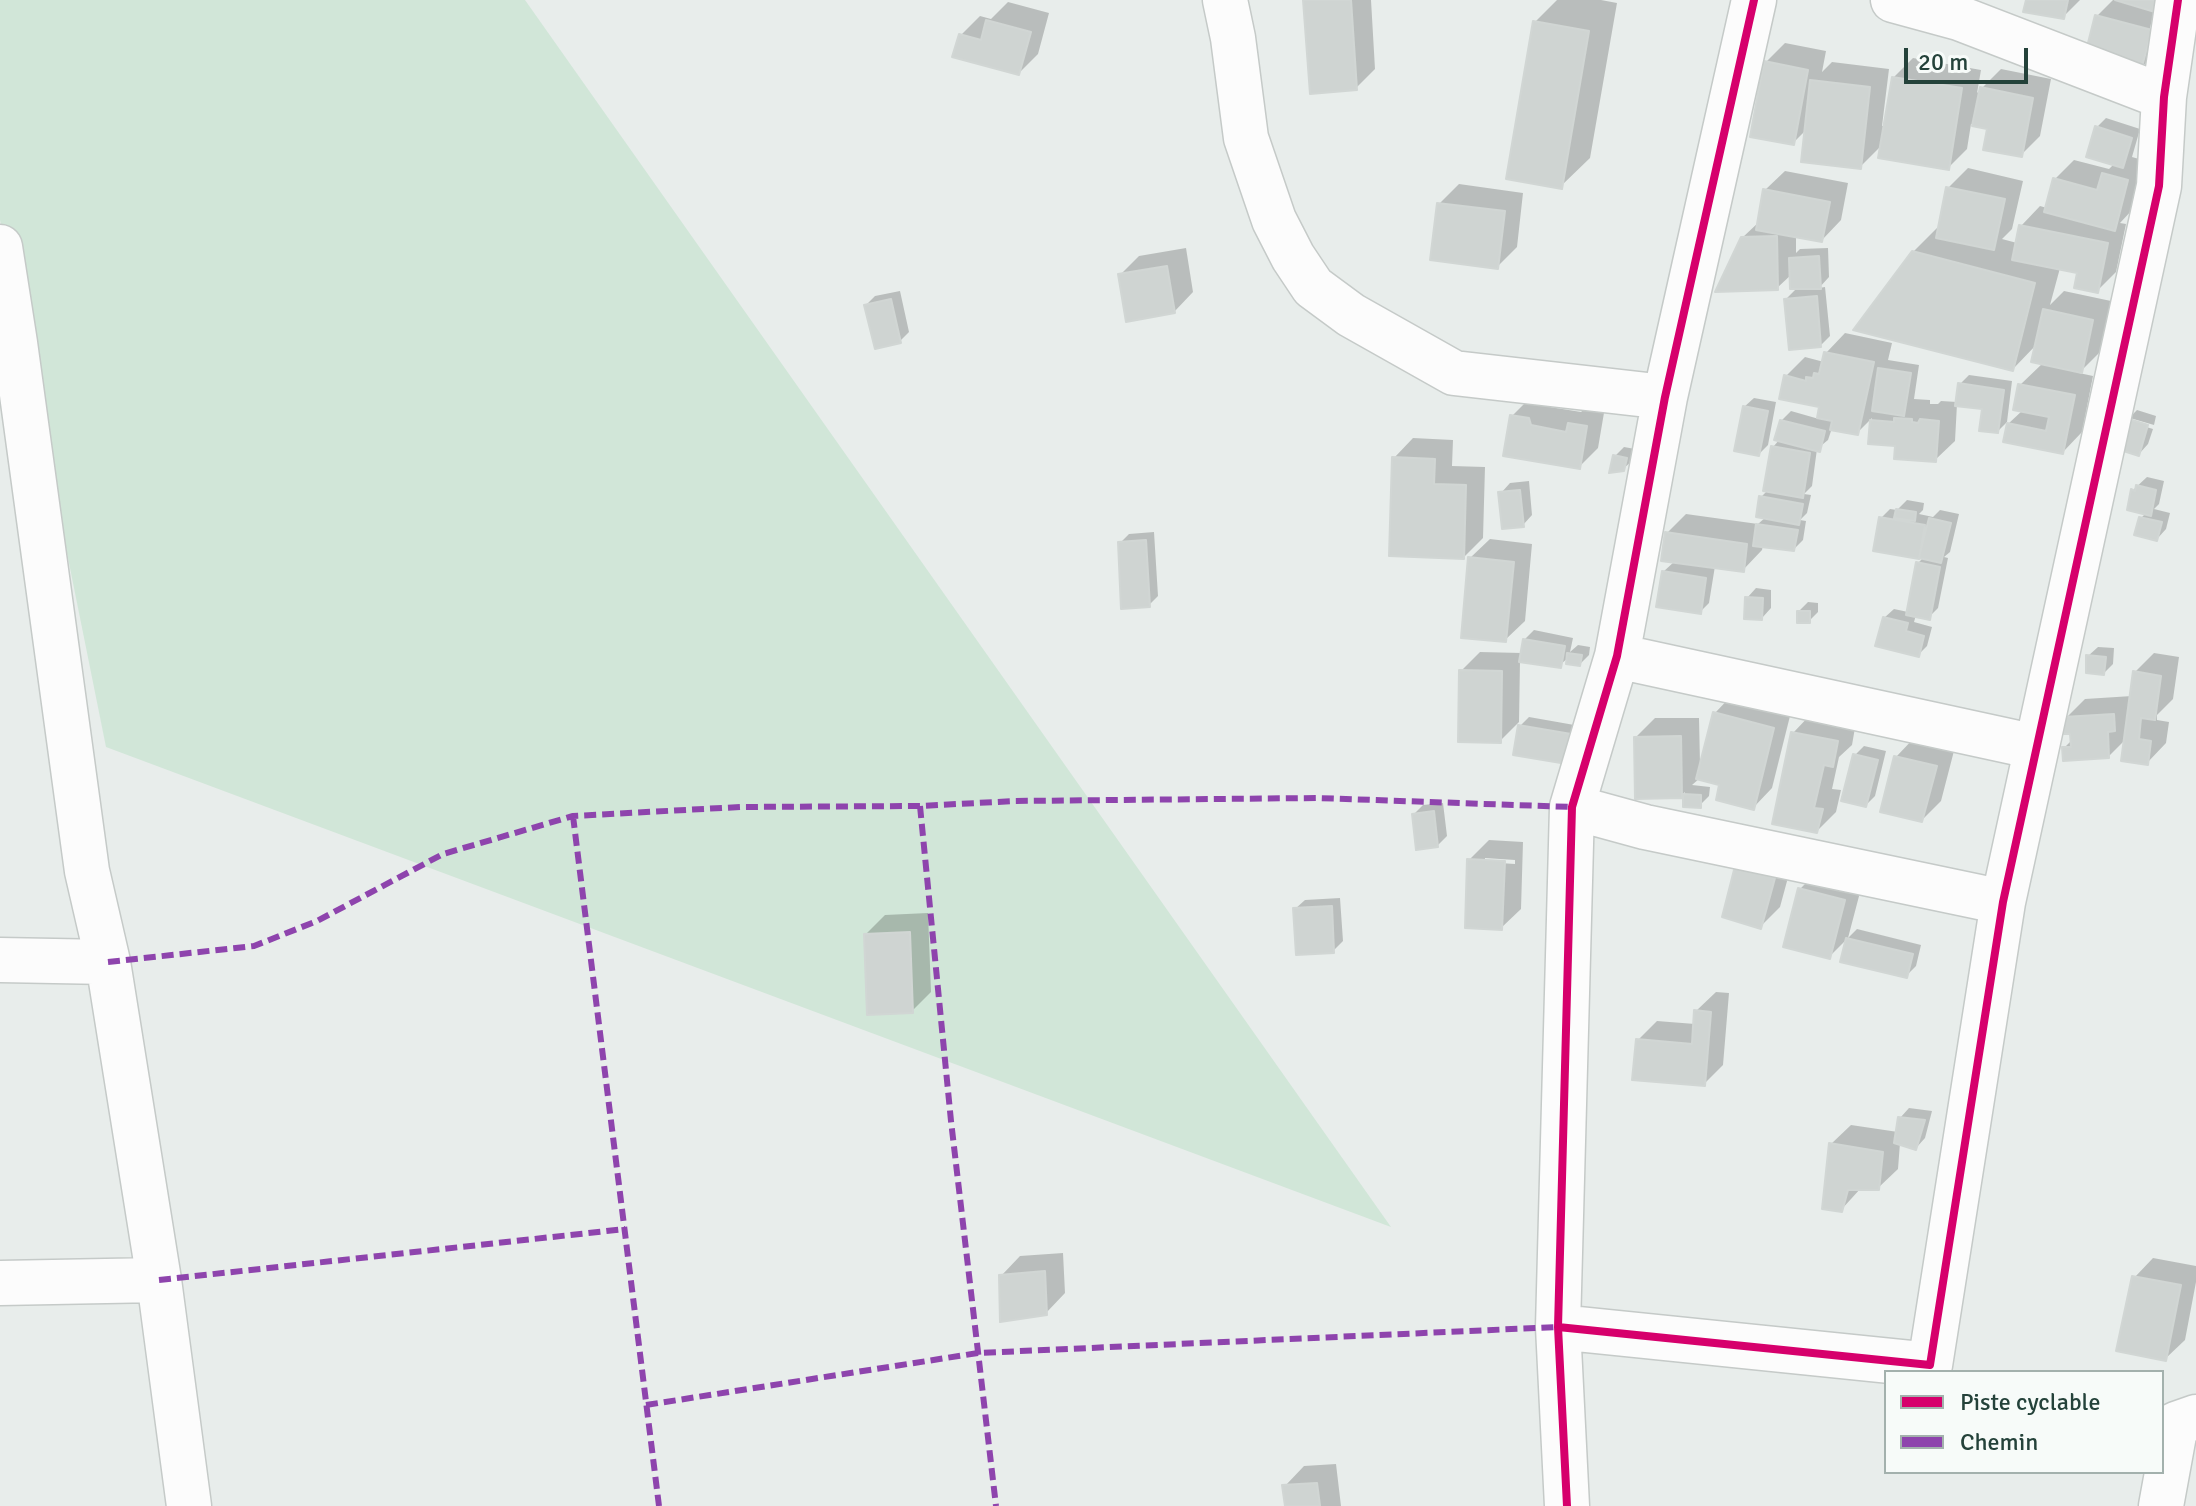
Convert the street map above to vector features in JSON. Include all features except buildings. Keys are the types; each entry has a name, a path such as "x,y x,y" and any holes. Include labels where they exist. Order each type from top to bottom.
{"street":[{"path":"1225,0 1246,138 1274,220 1313,287 1351,315 1454,373 1665,397"},
{"path":"1567,1506 1558,1327 1572,807 1617,656 1665,397 1754,0"},
{"path":"1893,0 1959,18 2164,97"},
{"path":"1558,1327 1945,1368 2003,902 2036,747 2177,178 2164,97 2178,0"},
{"path":"0,247 8,343 87,871 108,962 159,1280 189,1506"},
{"path":"1617,656 2036,747"},
{"path":"1572,807 1645,827 2003,902"},
{"path":"0,960 108,962"},
{"path":"0,1283 159,1280"},
{"path":"2161,1506 2182,1423"}],"green space":[{"path":"0,0 525,0 1391,1227 106,747 0,220"}],"marked path":[{"path":"108,962 254,946 317,921 443,854 573,816 740,807 1317,798 1572,807"},
{"path":"920,806 951,1121 996,1506"},
{"path":"573,816 659,1506"},
{"path":"159,1280 625,1229"},
{"path":"646,1405 978,1353 1558,1327"}],"cycle path":[{"path":"1567,1506 1558,1327 1572,807 1617,656 1665,397 1754,0"},
{"path":"1558,1327 1930,1365 2003,902 2159,186 2164,97 2178,0"}]}
